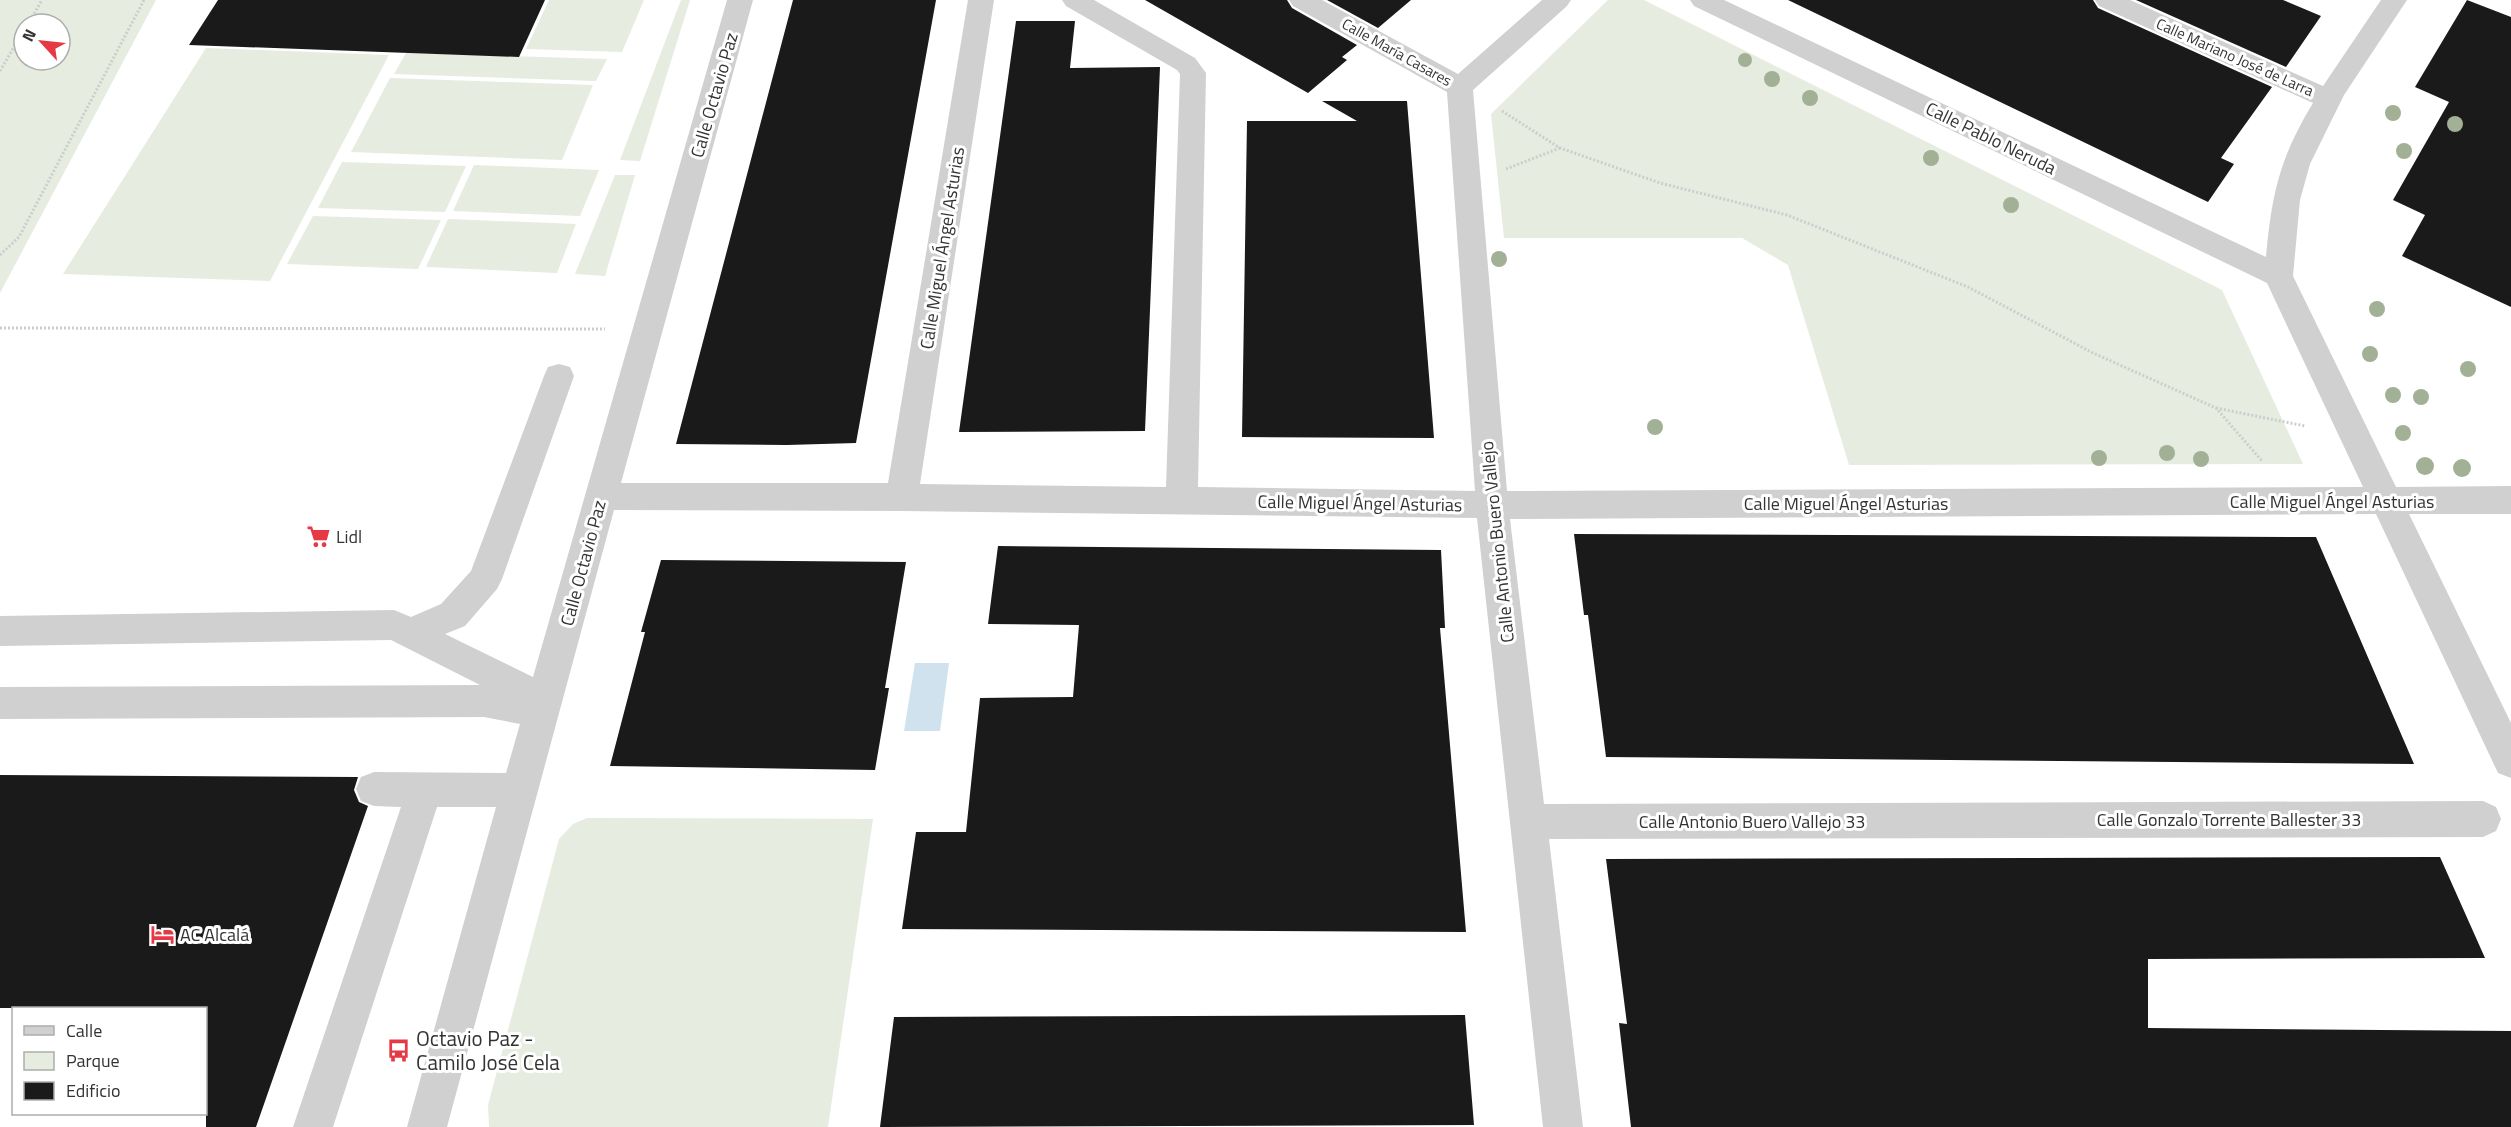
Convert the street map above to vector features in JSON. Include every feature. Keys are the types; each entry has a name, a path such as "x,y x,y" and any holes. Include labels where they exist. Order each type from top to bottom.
{"street":[{"name":"Calle Octavio Paz","path":"427,1127 740,0"},
{"name":"Calle Miguel Ángel Asturias","path":"902,497 981,0"},
{"path":"1075,0 1186,63 1193,73 1182,501"},
{"name":"Calle María Casares","path":"1302,0 1460,87"},
{"path":"1460,87 1558,0"},
{"name":"Calle Pablo Neruda","path":"1703,0 2278,276"},
{"name":"Calle Mariano José de Larra","path":"2108,0 2329,99"},
{"path":"2394,0 2329,99 2307,139 2288,189 2278,276 2511,761"},
{"name":"Calle Antonio Buero Vallejo","path":"1460,87 1492,505 1563,1127"},
{"path":"409,633 453,615 485,579 559,376"},
{"name":"Calle Miguel Ángel Asturias","path":"601,496 902,497 1492,505 2511,500"},
{"path":"0,631 394,625 544,707"},
{"path":"0,703 484,701 534,710 544,707"},
{"path":"374,789 519,790"},
{"path":"313,1127 424,790"},
{"name":"Calle Gonzalo Torrente Ballester 33","path":"1975,820 2483,819"},
{"name":"Calle Antonio Buero Vallejo 33","path":"1528,822 1975,820"}],"path":[{"path":"0,255 19,237 144,0"},
{"path":"0,72 12,51"},
{"path":"1499,110 1560,148 1660,183 1786,215 1968,287 2093,353 2216,408 2305,426"},
{"path":"1497,173 1560,148"},
{"path":"0,328 606,329"},
{"path":"2216,408 2266,465"}],"green space":[{"path":"0,0 156,0 0,293"},
{"path":"549,0 644,0 622,52 526,49"},
{"path":"681,0 690,0 640,161 620,160"},
{"path":"1608,0 1644,0 2222,290 2303,464 1849,465 1788,265 1742,238 1504,238 1491,114"},
{"path":"206,48 389,55 270,281 63,274"},
{"path":"406,53 607,59 596,81 394,74"},
{"path":"390,78 593,85 562,160 351,152"},
{"path":"342,162 466,166 445,212 318,208"},
{"path":"474,165 599,170 580,216 453,211"},
{"path":"615,175 635,175 605,276 575,274"},
{"path":"313,216 441,220 418,269 287,264"},
{"path":"448,219 576,224 557,273 426,267"},
{"path":"587,818 873,819 828,1127 489,1127 488,1105 559,839 573,824"}],"water":[{"path":"915,663 949,663 940,731 904,731"}],"building":[{"path":"218,0 545,0 519,57 189,45"},
{"path":"793,0 936,0 856,443 676,444"},
{"path":"1145,0 1287,0 1292,8 1357,45 1342,57 1347,60 1308,93"},
{"path":"1327,0 1411,0 1378,28"},
{"path":"1788,0 2093,0 2098,8 2272,87 2221,158 2234,164 2208,202"},
{"path":"2136,0 2283,0 2321,16 2286,67"},
{"path":"2467,0 2511,17 2511,307 2402,256 2425,215 2393,200 2449,102 2415,87"},
{"path":"1016,21 1075,21 1070,68 1160,67 1145,431 959,432"},
{"path":"1322,101 1407,101 1434,438 1242,437 1247,121 1357,121"},
{"path":"1574,534 2316,537 2414,764 1606,757 1588,615 1584,615"},
{"path":"998,546 1441,550 1445,628 1440,628 1466,932 902,929 916,832 966,832 980,698 1073,697 1079,625 988,624"},
{"path":"661,560 906,562 885,688 889,688 875,770 610,766 645,632 641,632"},
{"name":"AC Alcalá","path":"0,775 358,777 354,790 359,802 368,806 256,1127 206,1127 207,1007 0,1008"},
{"path":"2440,857 2485,958 2148,959 2148,1028 2511,1031 2511,1127 1631,1127 1619,1023 1627,1024 1606,859"},
{"path":"1465,1015 1474,1125 880,1127 894,1017"}],"place":[{"name":"Lidl","path":"318,536"},
{"name":"AC Alcalá","path":"162,934"},
{"name":"Octavio Paz - Camilo José Cela","path":"398,1050"}]}
